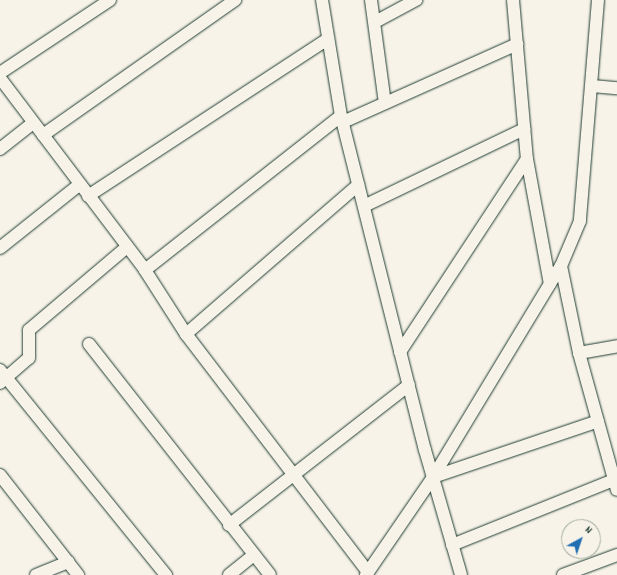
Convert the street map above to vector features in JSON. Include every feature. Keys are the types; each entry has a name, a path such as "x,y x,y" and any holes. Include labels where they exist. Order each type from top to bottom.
{"street":[{"path":"0,74 110,0"},
{"path":"43,135 235,0"},
{"path":"322,0 342,119 400,352 461,575"},
{"path":"371,0 385,103"},
{"path":"375,22 416,0"},
{"path":"513,0 527,159 550,284"},
{"path":"0,78 79,185 145,270 186,334 367,573 433,477 561,266 580,221 598,0"},
{"path":"88,196 328,38"},
{"path":"145,270 342,119 385,103 517,44"},
{"path":"592,86 617,88"},
{"path":"0,149 33,123"},
{"path":"364,206 524,129"},
{"path":"400,352 527,159"},
{"path":"186,334 358,184"},
{"path":"0,248 79,185"},
{"path":"127,247 29,330 29,358 2,377 166,575"},
{"path":"452,545 616,485 580,353 561,266"},
{"path":"90,344 229,525 270,575"},
{"path":"580,353 617,346"},
{"path":"229,525 409,385"},
{"path":"433,477 598,420"},
{"path":"0,475 78,575"},
{"path":"563,575 617,555"},
{"path":"229,575 254,556"},
{"path":"36,575 69,562"}]}
